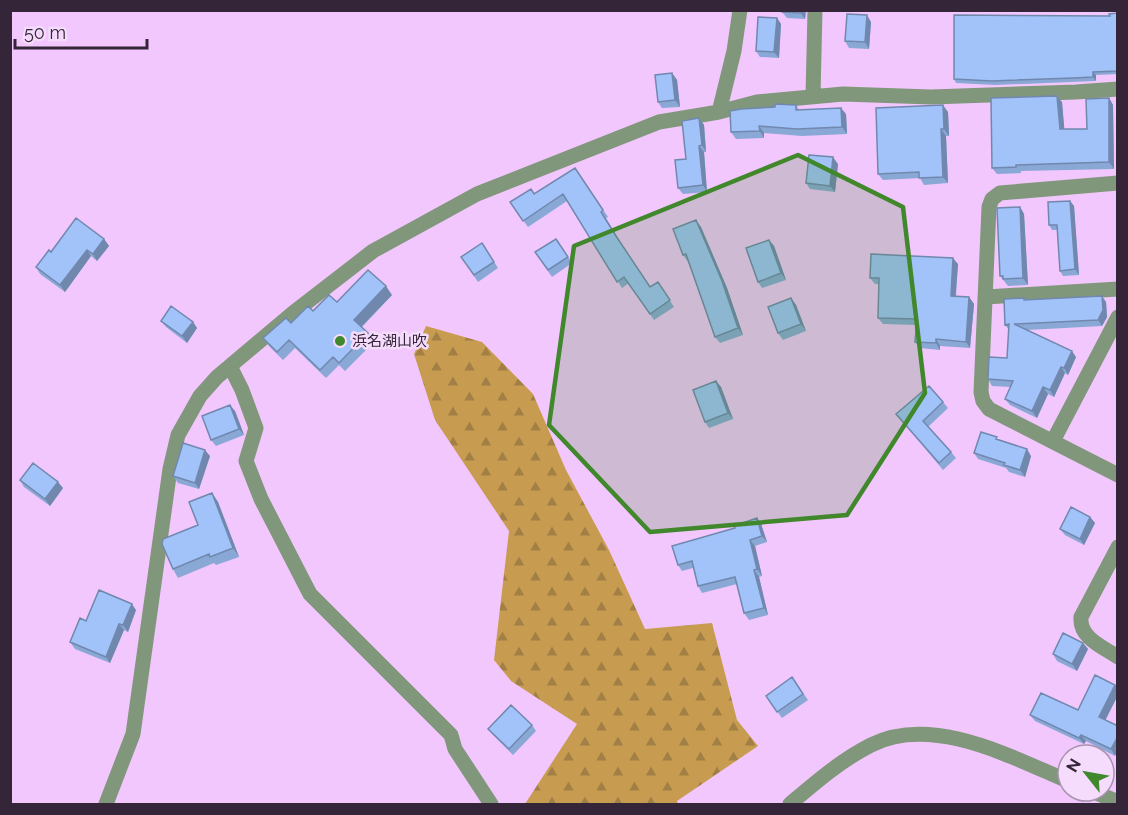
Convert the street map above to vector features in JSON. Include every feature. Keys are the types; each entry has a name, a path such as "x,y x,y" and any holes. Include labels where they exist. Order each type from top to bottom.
{"street":[{"path":"719,112 734,51 740,10"},
{"path":"813,96 816,10"},
{"path":"106,804 133,734 170,469 177,435 200,396 217,377 293,313 374,251 477,194 659,122 719,112 757,102 813,96 843,94 932,97 1118,89"},
{"path":"1118,183 1000,193 992,199 989,207 986,252 981,392 982,401 989,409 1118,475"},
{"path":"986,297 1118,289"},
{"path":"1053,441 1118,317"},
{"path":"230,366 256,428 246,461 261,499 310,594 451,735 455,749 491,804"},
{"path":"1118,547 1082,617 1081,628 1094,641 1118,657"},
{"path":"790,804 833,768 873,744 903,736 955,737 1056,776"}],"highlighted area":[{"path":"798,155 903,207 925,393 847,515 650,532 549,425 574,246"}],"green space":[{"path":"426,326 482,342 533,394 566,470 609,550 645,629 712,623 737,720 758,746 677,801 678,804 525,804 577,724 511,681 494,660 509,531 435,420 414,354"}],"building":[{"path":"782,10 801,10 801,13 782,12"},
{"path":"1118,13 1118,71 1093,72 1093,77 1073,78 992,81 954,79 954,15 1110,16 1109,14"},
{"path":"847,14 867,15 865,42 845,41"},
{"path":"758,17 777,18 774,52 756,51"},
{"path":"672,73 675,100 658,102 655,75"},
{"path":"1057,96 1060,129 1087,129 1086,99 1109,98 1109,162 992,168 991,98"},
{"path":"775,104 796,105 796,110 841,108 842,127 797,129 759,126 760,131 731,132 730,111 775,107"},
{"path":"943,105 944,129 941,129 943,177 919,178 919,172 878,174 876,108"},
{"path":"699,118 703,185 678,188 675,160 686,159 682,121"},
{"path":"809,155 833,157 830,186 806,183"},
{"path":"575,168 650,287 658,282 670,300 650,314 624,277 617,282 563,194 523,221 510,202 531,189 534,194"},
{"path":"1070,201 1075,269 1060,271 1057,225 1049,225 1048,202"},
{"path":"1020,207 1023,278 1003,279 1003,276 1000,276 997,208"},
{"path":"76,218 104,239 93,254 87,250 60,285 36,267 49,250 51,252"},
{"path":"696,220 722,281 738,328 715,337 686,254 683,255 673,229"},
{"path":"556,239 568,257 548,270 535,252"},
{"path":"769,240 781,273 758,282 746,248"},
{"path":"482,243 494,262 474,275 461,257"},
{"path":"871,254 953,258 951,296 969,297 966,342 936,339 936,343 915,342 917,319 878,318 879,278 870,278"},
{"path":"368,270 386,286 354,320 368,333 339,363 333,357 320,370 289,340 277,352 263,338 286,318 291,323 308,306 313,311 329,295 337,302"},
{"path":"1102,296 1103,310 1098,320 1014,324 1072,351 1050,390 1043,387 1032,411 1005,399 1013,381 988,379 989,357 1007,358 1009,324 1005,325 1004,299"},
{"path":"791,298 801,324 778,333 768,307"},
{"path":"171,306 193,322 182,336 161,321"},
{"path":"716,381 728,413 705,422 693,390"},
{"path":"929,386 943,402 923,421 951,452 939,463 896,414"},
{"path":"230,405 239,429 211,440 202,416"},
{"path":"981,432 1027,449 1020,470 974,453"},
{"path":"183,443 205,450 195,483 173,476"},
{"path":"33,463 58,482 45,499 20,480"},
{"path":"212,493 233,548 210,557 209,554 173,569 162,544 163,539 198,525 189,502"},
{"path":"1071,507 1090,517 1080,539 1060,529"},
{"path":"757,518 762,536 750,540 757,569 754,570 764,608 744,613 735,577 698,586 692,561 678,565 672,546 735,528 734,526"},
{"path":"99,590 132,604 123,625 119,624 106,657 70,642 80,618 86,621"},
{"path":"1063,633 1083,643 1072,664 1053,654"},
{"path":"1095,675 1115,685 1099,717 1118,726 1118,736 1114,743 1098,743 1081,735 1079,738 1030,715 1041,693 1078,710"},
{"path":"792,677 803,694 777,712 766,696"},
{"path":"511,705 532,725 509,749 488,729"}],"place":[{"name":"浜名湖山吹","path":"340,341"}]}
